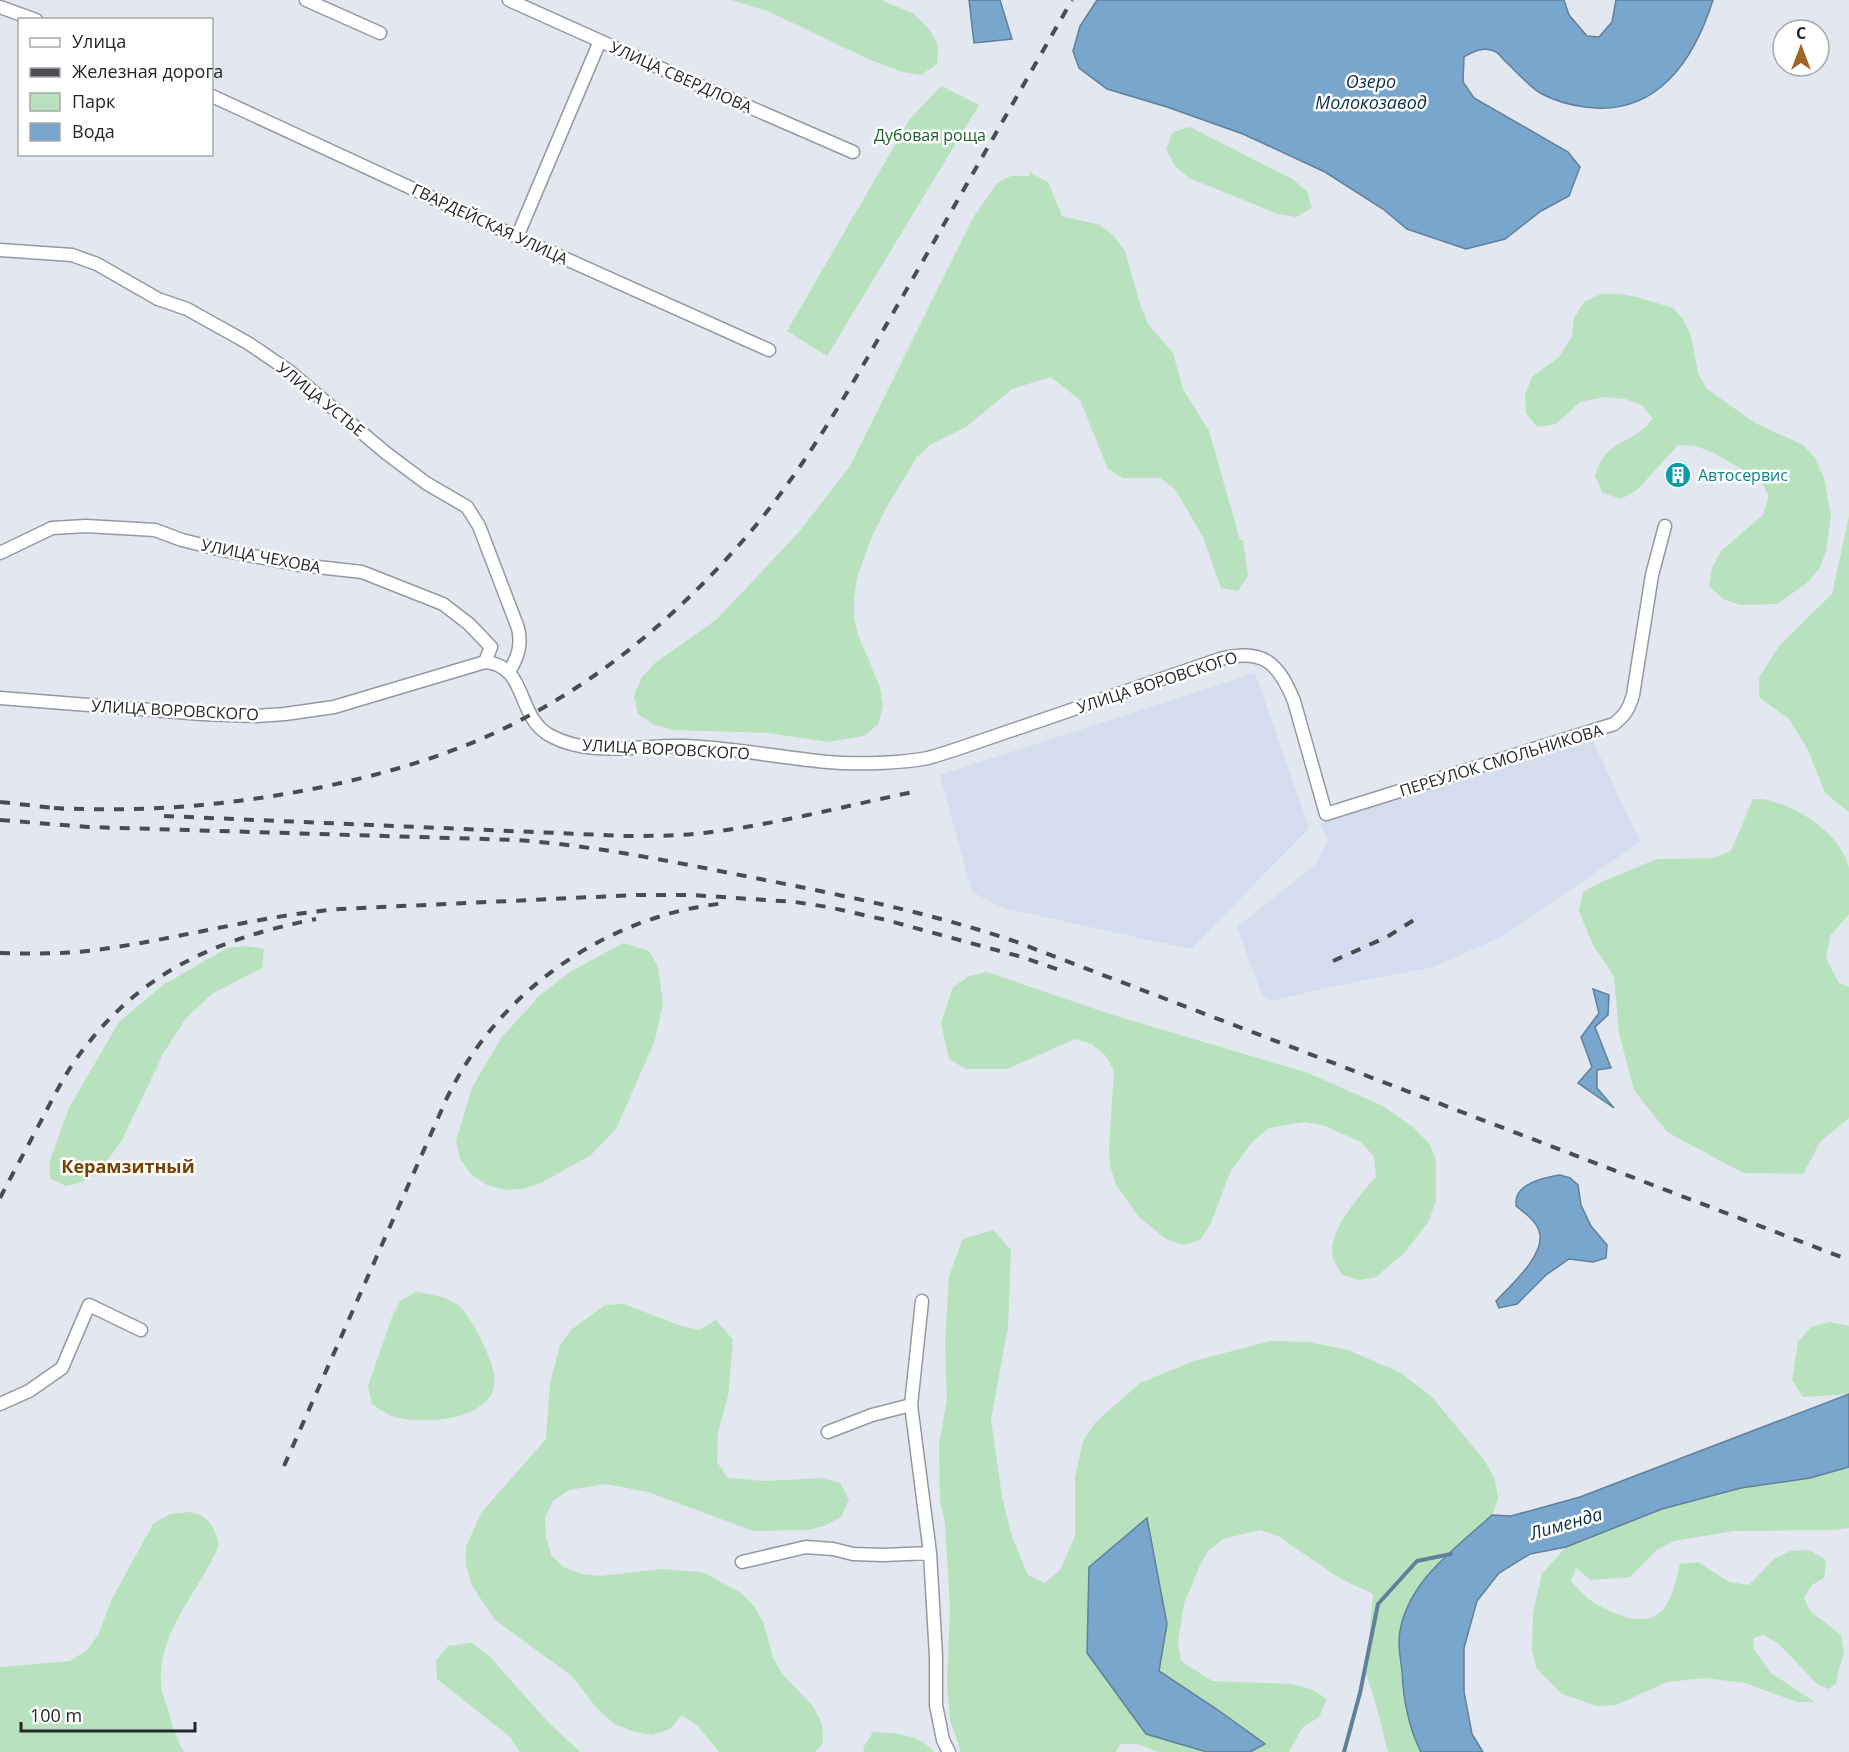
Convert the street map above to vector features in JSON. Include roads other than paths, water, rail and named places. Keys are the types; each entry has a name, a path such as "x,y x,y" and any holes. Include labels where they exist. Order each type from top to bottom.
{"street":[{"path":"306,0 380,33"},
{"name":"УЛИЦА СВЕРДЛОВА","path":"509,0 853,152"},
{"path":"0,7 30,18"},
{"path":"517,237 600,41"},
{"name":"ГВАРДЕЙСКАЯ УЛИЦА","path":"213,96 769,350"},
{"name":"УЛИЦА УСТЬЕ","path":"0,250 72,255 97,264 158,299 187,309 249,343 289,371 386,453 426,483 467,507 479,526 521,639 516,660 509,672"},
{"name":"ПЕРЕУЛОК СМОЛЬНИКОВА","path":"1326,814 1614,724 1625,716 1633,695 1652,575 1665,526"},
{"name":"УЛИЦА ЧЕХОВА","path":"0,553 52,528 126,527 154,530 182,540 300,565 362,572 442,604 469,624 491,647 485,662"},
{"name":"УЛИЦА ВОРОВСКОГО","path":"509,672 516,681 529,716 548,735 565,742 610,748 693,747 843,763 927,758 1220,659 1241,654 1252,655 1272,665 1287,684 1294,701 1326,814"},
{"path":"485,662 503,666 509,672"},
{"name":"УЛИЦА ВОРОВСКОГО","path":"0,698 202,714 256,716 285,714 334,707 485,662"},
{"path":"922,1301 911,1405 930,1553 936,1657 936,1705 943,1740 949,1752"},
{"path":"0,1404 29,1391 62,1368 89,1305 141,1330"},
{"path":"828,1432 872,1415 911,1405"},
{"path":"742,1562 806,1547 833,1549 853,1554 930,1553"}],"water":[{"path":"969,0 1000,0 1012,39 974,43"},
{"name":"Озеро Молокозавод","path":"1097,0 1564,0 1569,15 1587,36 1599,37 1612,22 1616,0 1713,0 1695,43 1683,63 1669,80 1652,93 1633,103 1610,108 1585,107 1563,102 1538,91 1495,52 1482,49 1464,57 1463,82 1474,98 1568,152 1580,167 1569,196 1541,211 1505,239 1466,249 1407,229 1383,209 1325,172 1243,134 1107,89 1079,68 1073,51 1080,26"},
{"path":"1593,989 1609,995 1608,1015 1595,1027 1611,1068 1597,1070 1597,1088 1614,1108 1578,1083 1592,1067 1581,1037 1599,1013"},
{"path":"1560,1175 1570,1178 1578,1185 1581,1205 1591,1226 1607,1245 1606,1258 1593,1262 1569,1259 1546,1275 1517,1304 1499,1308 1496,1301 1531,1262 1540,1244 1537,1226 1516,1206 1517,1196 1524,1187 1530,1184"},
{"name":"Лименда","path":"1849,1394 1849,1467 1810,1478 1741,1488 1662,1509 1566,1547 1530,1554 1499,1573 1477,1601 1464,1648 1464,1692 1472,1734 1483,1752 1421,1752 1407,1713 1404,1692 1399,1641 1405,1613 1413,1596 1436,1566 1492,1515 1511,1516 1580,1497"},
{"path":"1147,1518 1167,1624 1159,1671 1265,1744 1250,1752 1207,1752 1146,1734 1087,1653 1089,1567"}],"waterway":[{"path":"1344,1752 1360,1693 1378,1604 1417,1561 1451,1554"}],"railway":[{"path":"54,808 127,809 199,805 305,790 390,771 439,755 510,726 563,696 623,655 678,608 728,557 775,502 796,472 854,381 1072,0"},
{"path":"164,816 665,836 756,825 913,792"},
{"path":"0,802 63,809"},
{"path":"0,820 88,827 517,840 548,843 669,861 888,906 1014,941 1849,1260"},
{"path":"0,953 96,950 279,917 340,909 636,895 693,895 795,902 828,907 886,920 1022,957 1062,971"},
{"path":"284,1466 446,1100 468,1061 494,1025 525,993 560,966 598,942 639,924 682,910 726,903"},
{"path":"1333,961 1387,937 1417,918"},
{"path":"0,1198 72,1065 96,1034 122,1007 149,985 178,966 209,951 242,938 316,919"}],"place":[{"name":"Автосервис","path":"1678,475"}],"district":[{"name":"Керамзитный","path":"128,1167"}],"park label":[{"name":"Дубовая роща","path":"930,135"}]}
